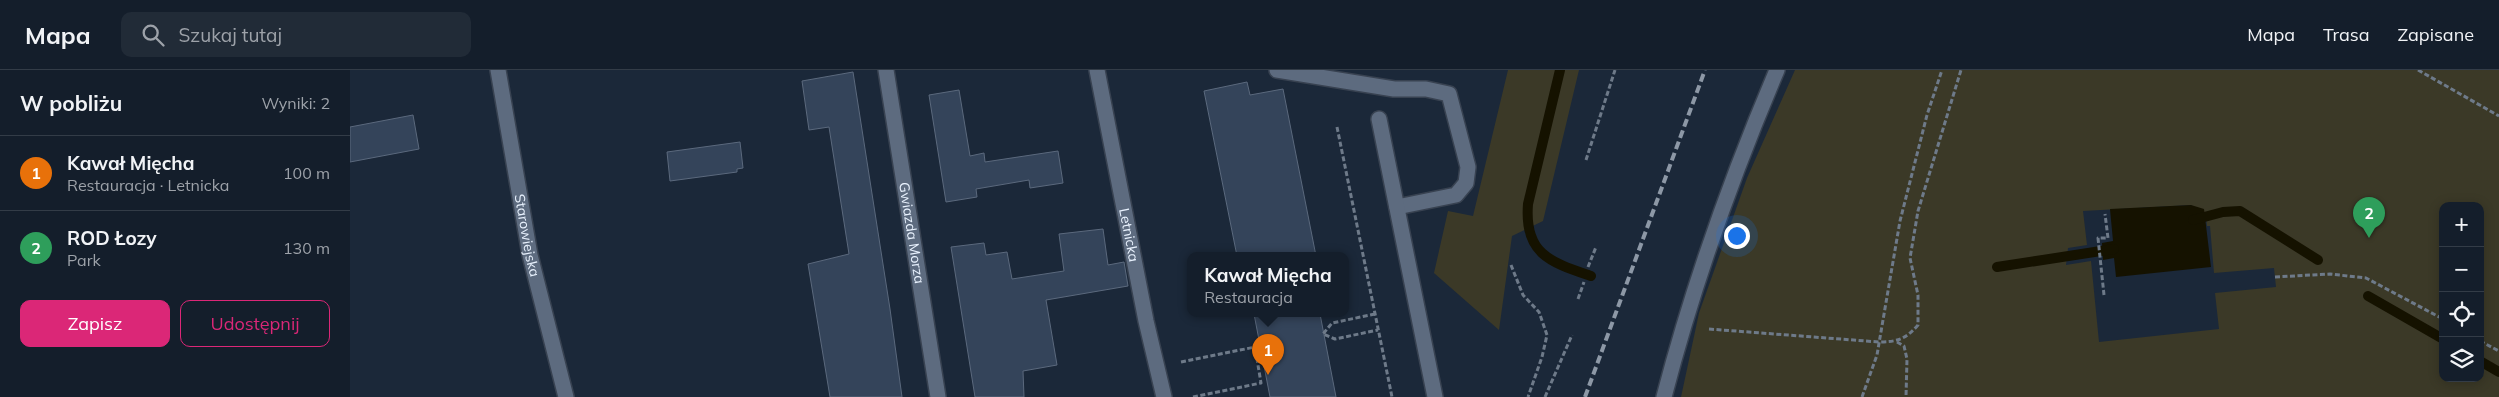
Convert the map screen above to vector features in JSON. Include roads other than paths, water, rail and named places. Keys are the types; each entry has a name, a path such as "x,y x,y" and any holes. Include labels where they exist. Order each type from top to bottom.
{"street":[{"name":"Starowiejska","path":"498,70 530,255 566,397"},
{"name":"Gwiazda Morza","path":"886,70 938,397"},
{"name":"Letnicka","path":"1097,70 1146,321 1164,397"},
{"path":"1278,70 1394,88 1426,89 1449,94 1468,167 1466,184 1456,195 1397,207"},
{"path":"1664,397 1683,326 1735,173 1777,70"},
{"path":"1379,119 1435,397"}],"waterway":[{"path":"1560,70 1528,204 1528,221 1530,234 1535,245 1543,253 1563,266 1591,276"},
{"path":"2193,220 2223,212 2240,211 2318,260"},
{"path":"1997,267 2114,249"},
{"path":"2368,296 2440,337"},
{"path":"2484,363 2499,372"}],"railway":[{"path":"1585,397 1705,70"}],"place":[{"name":"ROD Łozy","path":"2369,238"},
{"name":"Kawał Mięcha","path":"1268,375"}]}
